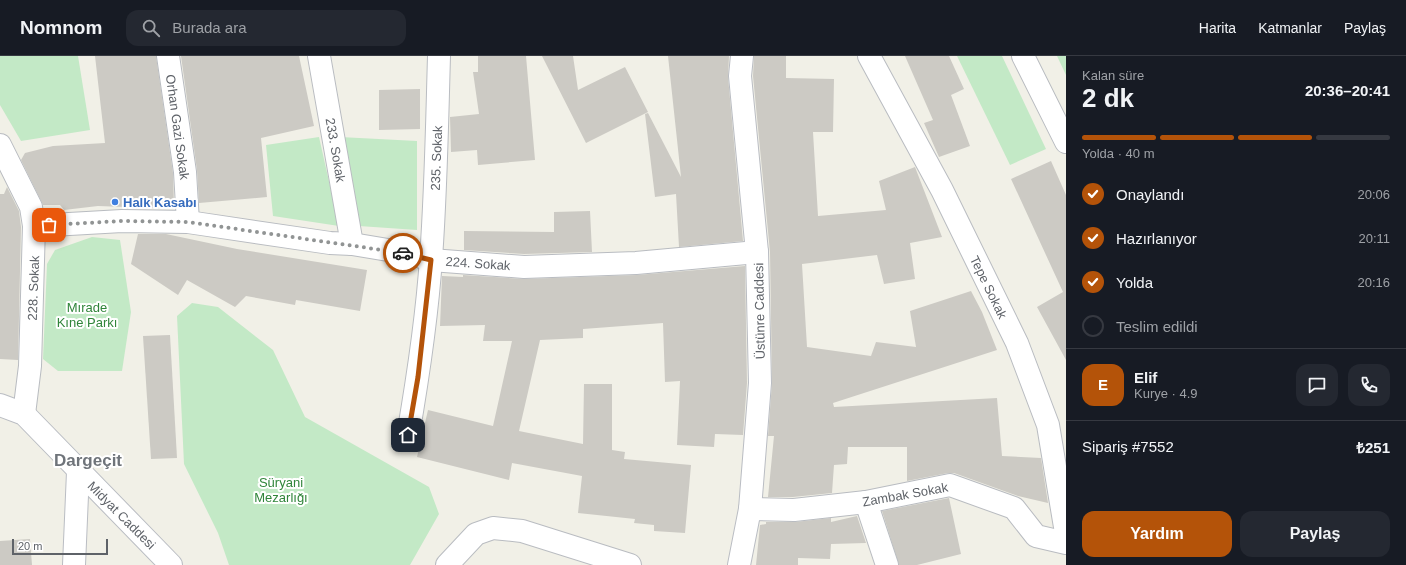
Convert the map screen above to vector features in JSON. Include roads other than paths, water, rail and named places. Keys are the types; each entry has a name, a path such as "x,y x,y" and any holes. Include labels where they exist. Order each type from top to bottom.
{"street":[{"name":"Orhan Gazi Sokak","path":"168,56 185,172 188,222"},
{"name":"233. Sokak","path":"319,56 352,244"},
{"name":"235. Sokak","path":"408,435 418,377 431,260 436,185 438,56"},
{"name":"Üstünre Caddesi","path":"739,565 750,509 760,383 757,252 740,76 742,56"},
{"name":"Tepe Sokak","path":"869,56 942,190 1016,343 1048,425 1066,534"},
{"path":"1023,56 1066,142"},
{"name":"228. Sokak","path":"0,145 31,207 34,226 30,366 24,414"},
{"name":"224. Sokak","path":"34,226 122,221 188,222 330,243 352,244 412,254 431,260 524,267 636,263 757,252"},
{"name":"Midyat Caddesi","path":"0,405 24,414 78,472 171,565"},
{"path":"74,565 78,472"},
{"name":"Zambak Sokak","path":"750,509 794,510 866,502 950,484 1014,508 1036,536 1066,543"},
{"path":"866,502 887,565"},
{"path":"447,565 476,534 493,528 522,531 630,565"}],"place":[{"name":"Halk Kasabı","path":"115,202"}],"district":[{"name":"Dargeçit","path":"88,460"}],"park label":[{"name":"Mırade Kıne Parkı","path":"87,314"},
{"name":"Süryani Mezarlığı","path":"281,490"}]}
